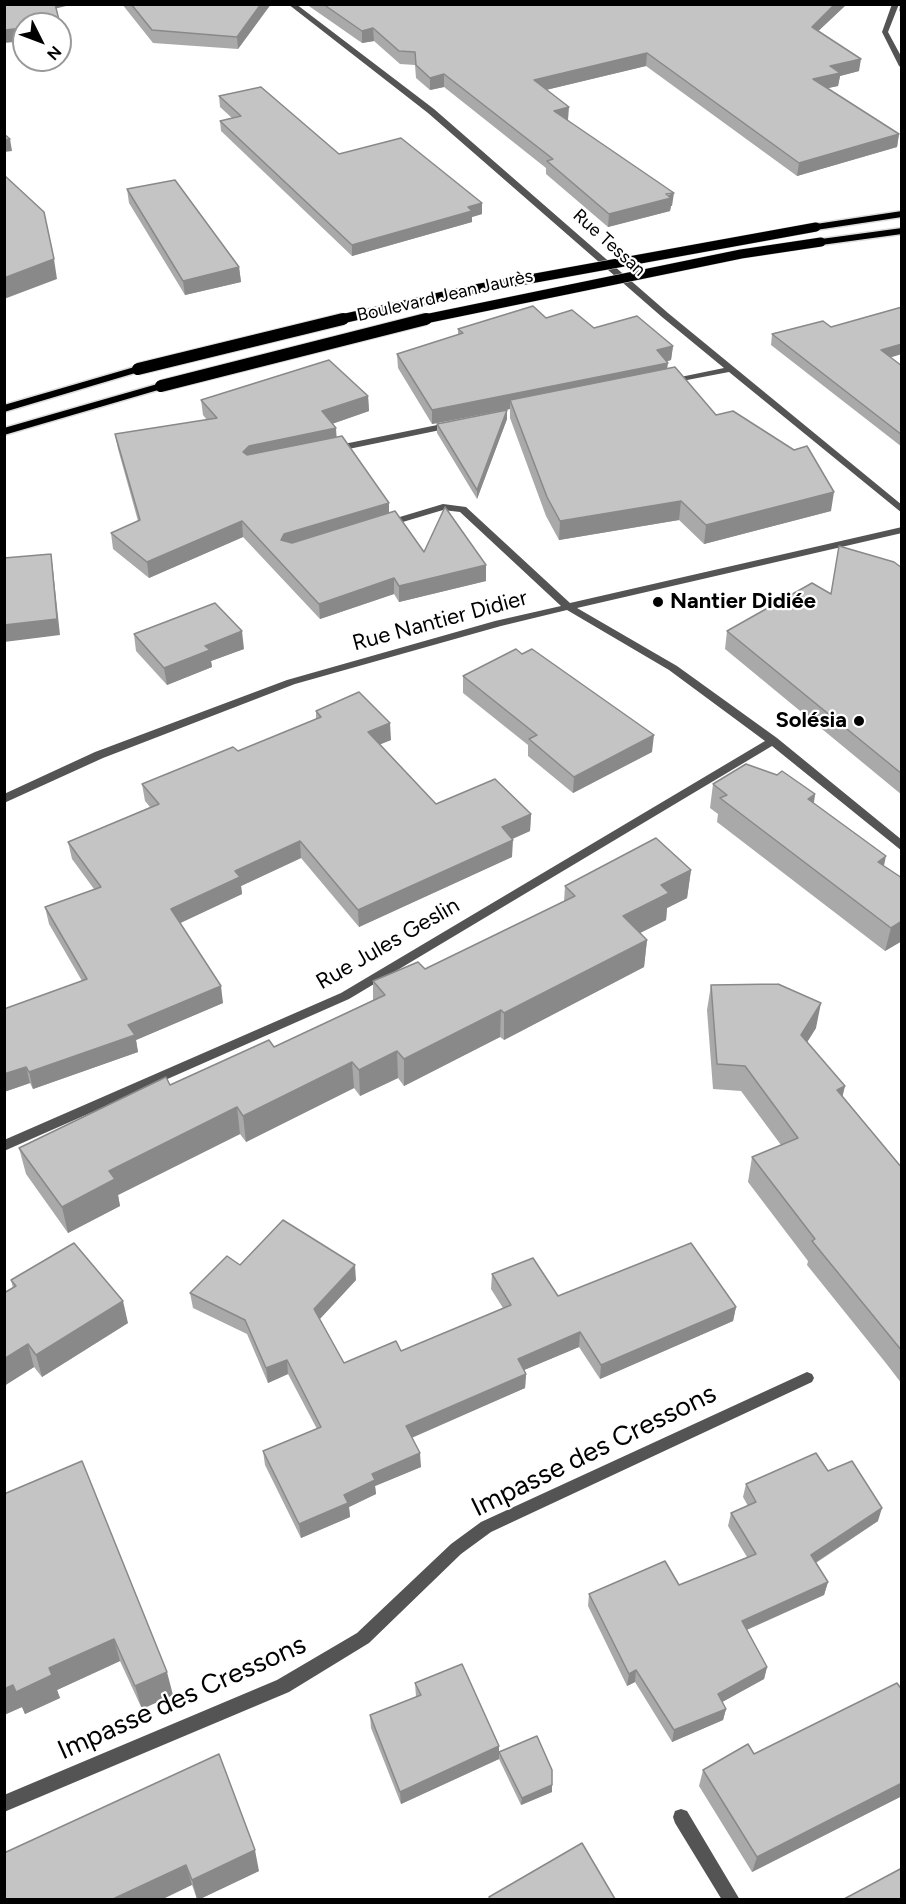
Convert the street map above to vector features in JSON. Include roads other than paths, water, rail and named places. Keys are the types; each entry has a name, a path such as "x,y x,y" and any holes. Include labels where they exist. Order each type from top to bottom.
{"main road":[{"name":"Boulevard Jean Jaurès","path":"4,409 138,369 324,323 475,290 734,240 902,214"},
{"name":"Boulevard Jean Jaurès","path":"4,432 161,386 460,310 729,256 902,231"}],"street":[{"name":"Rue Tessan","path":"291,4 431,111 664,315 902,510"},
{"path":"896,4 885,32 902,66"},
{"path":"660,383 731,369"},
{"path":"321,452 461,423"},
{"path":"380,526 443,507 463,509 568,607 673,668 773,741 902,847"},
{"name":"Rue Nantier Didier","path":"4,799 99,755 291,682 499,623 902,530"},
{"name":"Rue Jules Geslin","path":"4,1146 345,996 773,741"},
{"name":"Impasse des Cressons","path":"4,1804 283,1686 363,1638 456,1549 486,1527 807,1378"},
{"path":"681,1817 732,1899"}],"place":[{"name":"Nantier Didiée","path":"658,602"},
{"name":"Solésia","path":"859,721"}]}
